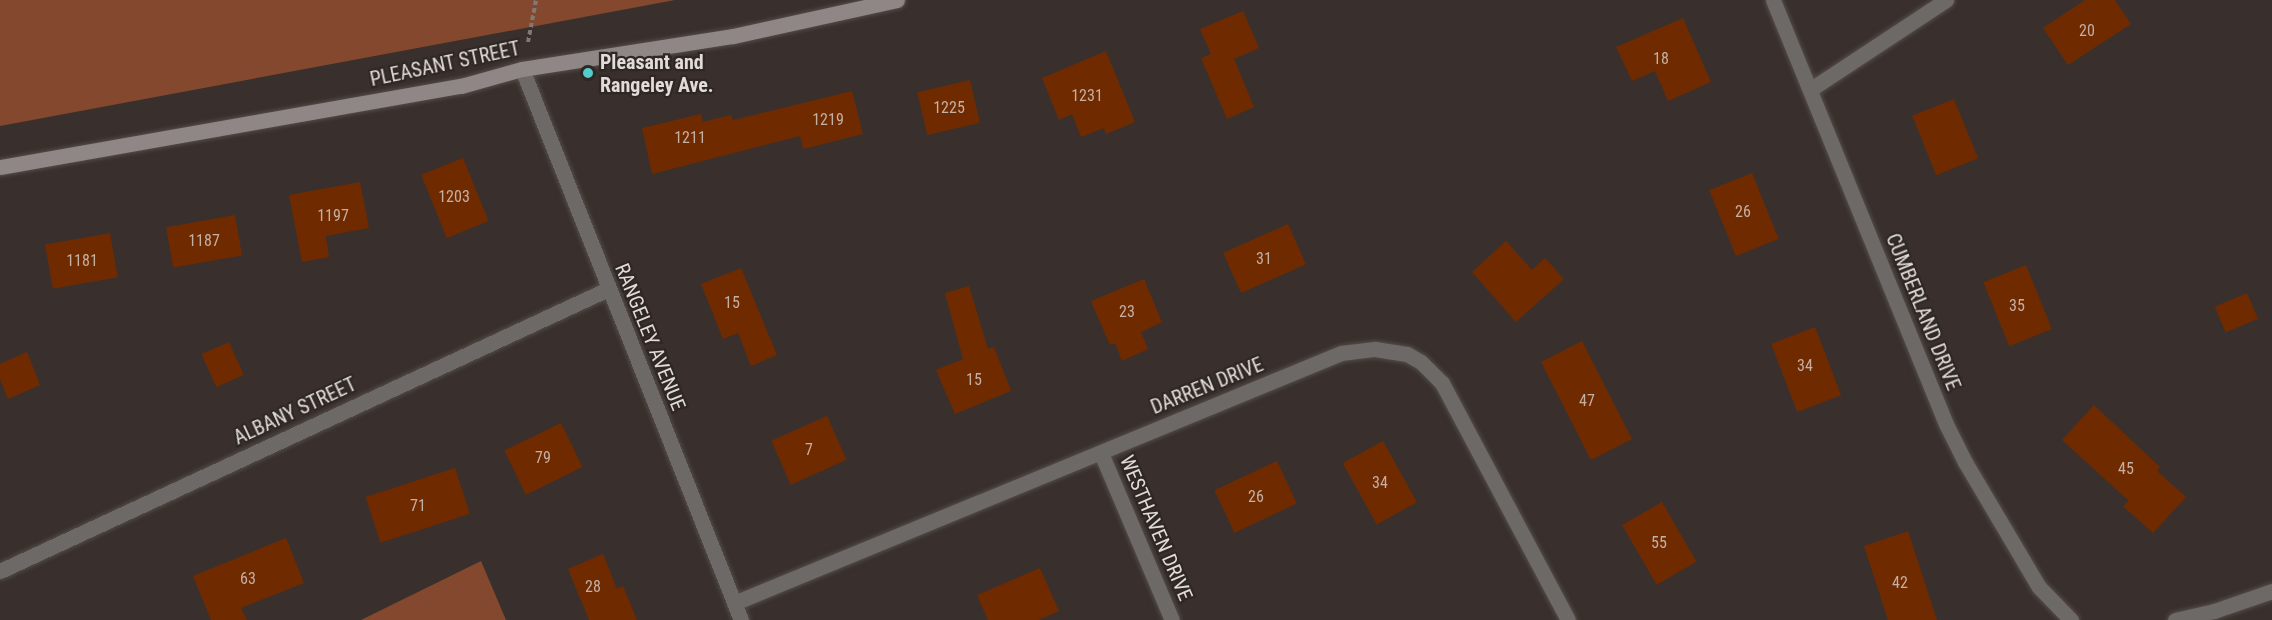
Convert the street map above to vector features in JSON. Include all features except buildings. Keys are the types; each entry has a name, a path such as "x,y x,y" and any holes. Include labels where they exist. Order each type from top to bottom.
{"main road":[{"name":"PLEASANT STREET","path":"0,167 461,86 522,69 733,36 897,0"}],"street":[{"name":"CUMBERLAND DRIVE","path":"1773,0 1946,423 1965,462 2039,586 2070,620"},
{"path":"1811,89 1946,0"},
{"name":"RANGELEY AVENUE","path":"522,69 741,620"},
{"name":"ALBANY STREET","path":"0,571 608,289"},
{"name":"DARREN DRIVE","path":"735,603 1341,353 1375,349 1407,354 1433,371 1450,394 1568,620"},
{"name":"WESTHAVEN DRIVE","path":"1101,453 1172,620"},
{"path":"2175,620 2216,615 2272,591"}],"path":[{"path":"522,69 536,0"}],"shaded area":[{"path":"0,0 675,0 0,126"},
{"path":"481,561 506,620 361,620"}],"place":[{"name":"Pleasant and Rangeley Ave.","path":"588,73"}]}
